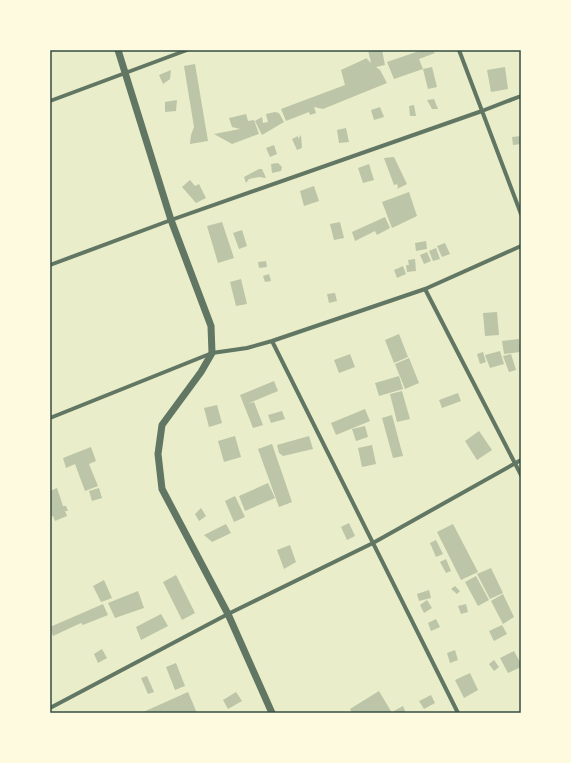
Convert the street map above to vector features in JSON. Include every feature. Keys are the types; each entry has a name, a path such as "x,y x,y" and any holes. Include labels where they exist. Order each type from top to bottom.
{"street":[{"path":"118,50 171,220 211,326 212,353 201,372 162,425 158,454 162,488 228,614 272,713"},
{"path":"50,101 186,50"},
{"path":"459,50 521,214"},
{"path":"50,265 171,220 521,96"},
{"path":"50,418 212,353 247,348 272,341 425,289 521,246"},
{"path":"425,289 521,475"},
{"path":"272,341 458,713"},
{"path":"50,708 228,614 373,543 521,460"}],"building":[{"path":"368,50 382,50 385,65 376,67 380,70 387,83 323,109 314,107 316,113 310,115 309,112 286,121 281,109 345,85 341,70 367,58 371,63"},
{"path":"422,50 432,50 435,53 419,59 423,69 394,79 387,62"},
{"path":"195,64 208,141 190,144 194,127 184,66"},
{"path":"432,67 437,87 428,89 423,69"},
{"path":"505,67 508,89 491,92 487,70"},
{"path":"171,70 170,79 163,84 159,75"},
{"path":"434,99 438,109 432,109 427,100"},
{"path":"177,100 176,111 165,112 165,102"},
{"path":"414,105 416,116 410,116 409,106"},
{"path":"380,107 384,117 374,120 371,110"},
{"path":"275,112 279,113 284,122 262,135 255,121 262,117 263,123 268,122 266,114"},
{"path":"246,114 248,121 254,120 259,134 232,144 214,134 240,129 232,127 229,118"},
{"path":"346,128 349,142 339,143 337,130"},
{"path":"301,135 302,148 297,150 292,139 298,136 298,139"},
{"path":"521,136 521,144 513,145 512,137"},
{"path":"274,145 277,154 270,157 266,148"},
{"path":"394,157 407,184 397,189 397,184 394,185 384,158"},
{"path":"278,163 282,167 281,171 272,173 271,164"},
{"path":"369,164 374,180 363,183 358,168"},
{"path":"259,169 262,169 266,178 259,177 249,179 246,183 244,177"},
{"path":"190,180 195,186 199,184 206,198 196,203 182,187"},
{"path":"314,186 319,201 304,206 300,191"},
{"path":"409,192 417,216 392,228 382,202"},
{"path":"385,217 390,228 377,235 375,231 355,241 352,232"},
{"path":"222,222 234,258 218,263 207,226"},
{"path":"340,222 344,238 334,240 330,224"},
{"path":"242,230 247,246 239,249 233,233"},
{"path":"426,241 427,249 416,251 415,243"},
{"path":"445,243 450,254 442,257 437,246"},
{"path":"436,248 440,259 433,261 429,251"},
{"path":"427,252 431,261 424,264 420,255"},
{"path":"415,259 416,271 407,272 406,265 409,265 408,260"},
{"path":"266,261 267,267 259,268 258,262"},
{"path":"403,266 406,274 397,278 394,270"},
{"path":"269,274 271,281 265,282 263,276"},
{"path":"241,279 247,304 236,306 230,282"},
{"path":"335,293 337,301 329,303 327,294"},
{"path":"497,312 499,335 485,336 483,313"},
{"path":"399,334 408,357 394,363 385,340"},
{"path":"519,339 520,352 504,354 502,341"},
{"path":"500,351 504,364 490,368 485,355"},
{"path":"483,352 486,362 480,364 477,354"},
{"path":"350,354 355,367 339,373 334,360"},
{"path":"511,354 516,370 509,372 503,356"},
{"path":"409,358 419,383 405,389 395,364"},
{"path":"399,376 403,389 379,396 375,383"},
{"path":"274,381 278,391 247,404 254,402 263,425 253,428 240,395"},
{"path":"402,391 410,419 397,422 390,394"},
{"path":"458,393 461,401 442,408 439,400"},
{"path":"217,405 222,423 209,427 204,408"},
{"path":"365,409 370,421 336,435 331,423"},
{"path":"282,411 285,419 271,423 268,415"},
{"path":"392,415 403,456 393,458 382,418"},
{"path":"365,426 368,437 356,441 352,429"},
{"path":"479,431 492,450 477,460 465,441"},
{"path":"235,436 241,457 224,462 218,441"},
{"path":"309,436 313,449 283,456 279,453 277,445"},
{"path":"272,444 292,502 279,507 258,449"},
{"path":"372,445 376,464 362,467 358,448"},
{"path":"91,447 96,461 89,464 98,486 85,491 75,464 66,468 63,458"},
{"path":"268,483 275,498 245,511 239,496"},
{"path":"57,488 63,506 66,506 68,511 65,511 67,516 55,521 53,516 50,517 50,491"},
{"path":"99,488 102,498 92,501 89,491"},
{"path":"235,496 245,517 234,522 225,501"},
{"path":"201,508 206,516 199,521 195,514"},
{"path":"349,523 355,536 347,540 341,527"},
{"path":"226,524 231,533 212,542 204,535"},
{"path":"453,524 478,572 461,580 437,532"},
{"path":"436,540 443,554 436,557 430,543"},
{"path":"290,545 296,562 284,569 277,550"},
{"path":"446,559 451,571 446,573 440,562"},
{"path":"491,568 503,593 490,599 477,574"},
{"path":"176,575 195,613 182,620 163,582"},
{"path":"476,576 489,600 478,606 465,582"},
{"path":"104,580 112,598 101,602 93,586"},
{"path":"455,586 460,591 457,594 451,589"},
{"path":"429,590 431,598 419,601 417,594"},
{"path":"138,591 144,608 115,618 108,603"},
{"path":"503,594 514,617 503,624 491,601"},
{"path":"427,600 432,608 424,613 420,605"},
{"path":"103,604 108,615 83,625 81,623 53,636 50,627"},
{"path":"466,604 468,612 461,614 458,606"},
{"path":"161,614 168,626 141,640 136,627"},
{"path":"436,619 440,627 431,631 428,623"},
{"path":"502,625 507,634 494,641 489,631"},
{"path":"102,649 107,658 98,663 94,654"},
{"path":"455,650 458,660 450,663 447,653"},
{"path":"514,651 521,664 521,667 508,673 500,658"},
{"path":"494,660 499,667 494,671 489,664"},
{"path":"176,663 185,686 175,690 166,667"},
{"path":"470,673 478,690 464,698 455,680"},
{"path":"147,676 154,692 148,694 141,678"},
{"path":"379,691 392,713 352,713 350,709"},
{"path":"188,692 197,713 141,713"},
{"path":"236,692 242,701 228,709 223,700"},
{"path":"431,695 435,703 424,709 419,701"},
{"path":"403,706 406,713 394,713 394,711"}]}
